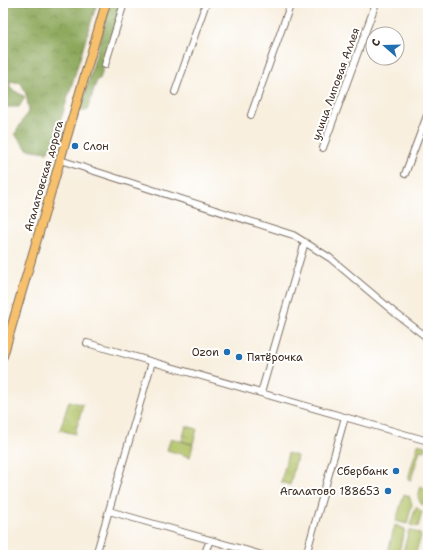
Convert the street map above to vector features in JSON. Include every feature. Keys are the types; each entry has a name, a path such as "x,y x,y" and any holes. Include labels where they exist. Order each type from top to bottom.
{"main road":[{"name":"Агалатовская дорога","path":"3,356 106,3"}],"street":[{"path":"105,65 124,3"},
{"path":"175,92 206,3"},
{"path":"251,115 291,3"},
{"name":"улица Липовая Аллея","path":"323,148 376,3"},
{"path":"405,174 428,113"},
{"path":"60,160 283,231 305,242 353,276 395,313 428,338"},
{"path":"261,393 305,242"},
{"path":"87,344 428,441"},
{"path":"96,555 152,362"},
{"path":"306,555 345,417"},
{"path":"109,511 262,555"},
{"path":"204,555 210,540"}],"green space":[{"path":"3,3 97,3 54,142 47,152 27,149 15,134 29,110 26,94 21,83 10,81 10,88 25,97 19,107 3,107"},
{"path":"111,3 121,3 100,79 97,80 87,111 80,110"},
{"path":"69,401 83,405 75,434 60,430"},
{"path":"186,426 197,429 193,444 182,441"},
{"path":"171,438 193,445 190,457 167,450"},
{"path":"418,444 425,446 425,451 420,450 411,480 408,479"},
{"path":"288,453 297,456 290,485 281,482"},
{"path":"421,486 428,490 424,505 421,504 418,497"},
{"path":"404,494 409,496 412,504 407,524 396,521"},
{"path":"416,507 422,512 418,527 410,525"},
{"path":"395,525 405,529 398,555 387,555"},
{"path":"409,530 419,533 421,536 416,552 411,555 402,555"}],"place":[{"name":"Слон","path":"75,146"},
{"name":"Ozon","path":"227,352"},
{"name":"Пятёрочка","path":"239,357"},
{"name":"Сбербанк","path":"396,471"},
{"name":"Агалатово 188653","path":"388,491"}]}
